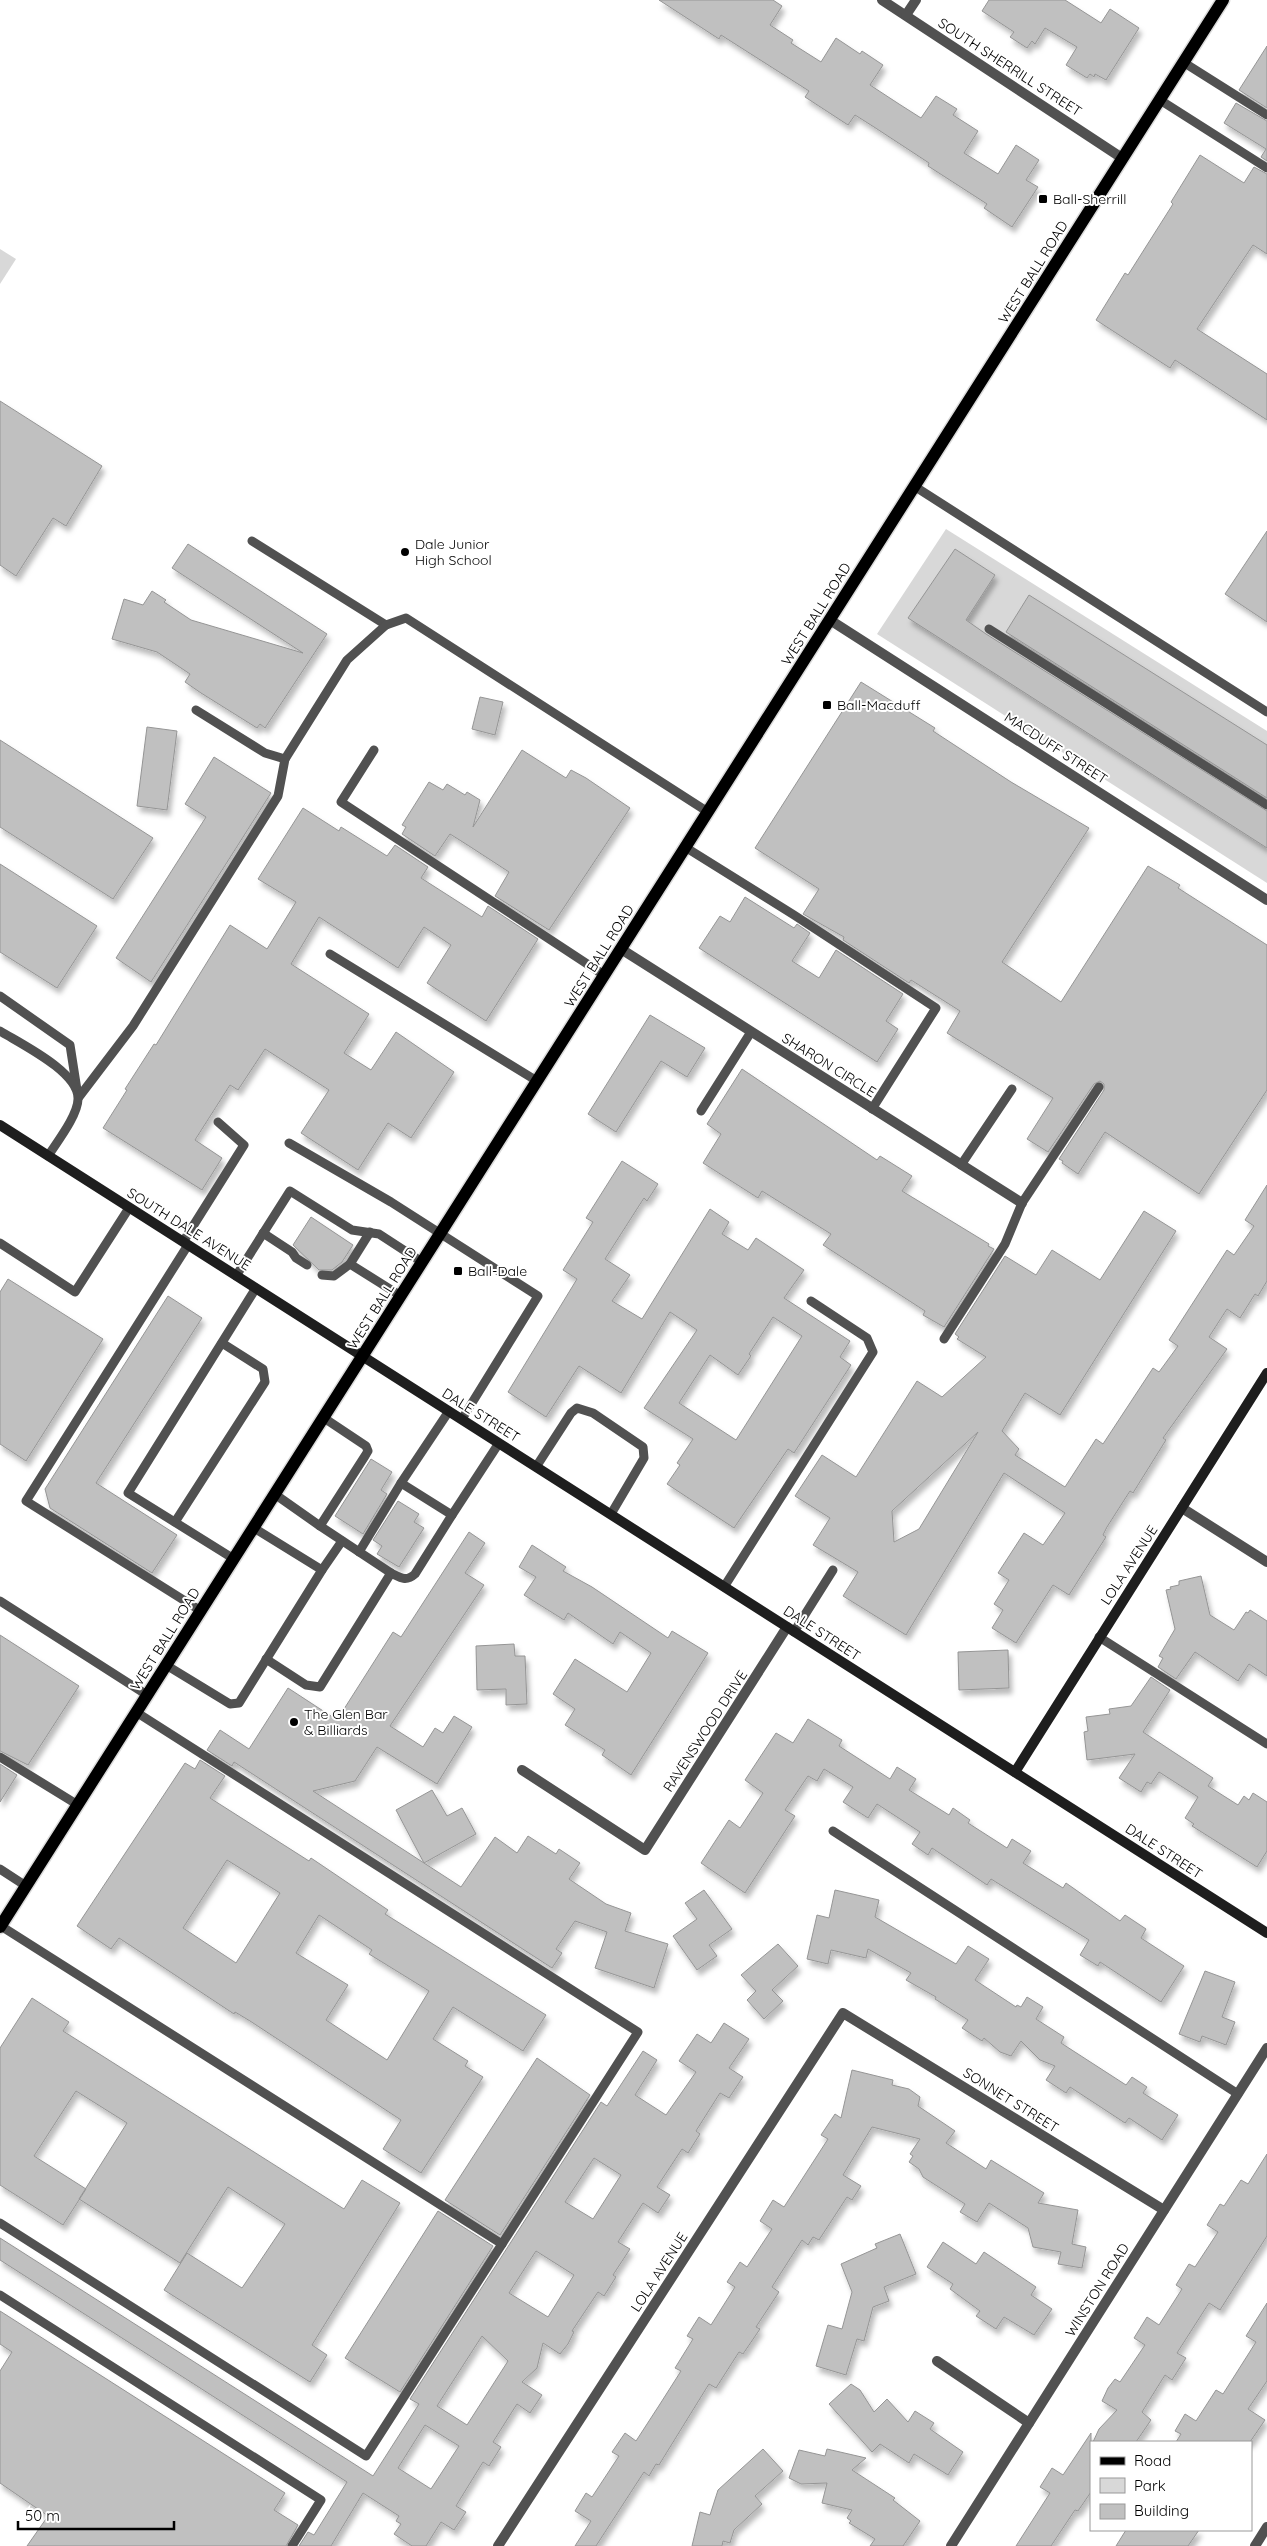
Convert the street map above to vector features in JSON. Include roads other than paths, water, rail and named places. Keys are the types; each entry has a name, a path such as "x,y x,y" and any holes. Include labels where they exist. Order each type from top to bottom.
{"main road":[{"name":"WEST BALL ROAD","path":"0,1926 276,1495 362,1356 1223,0"}],"street":[{"name":"SOUTH SHERRILL STREET","path":"882,0 1122,158"},
{"path":"906,15 916,0"},
{"name":"MACDUFF STREET","path":"830,620 1267,900"},
{"name":"SHARON CIRCLE","path":"621,949 1022,1204"},
{"name":"SOUTH DALE AVENUE","path":"0,1126 362,1356"},
{"name":"DALE STREET","path":"362,1356 1267,1933"},
{"name":"LOLA AVENUE","path":"1015,1772 1267,1373"},
{"path":"1182,1508 1267,1562"},
{"name":"RAVENSWOOD DRIVE","path":"522,1770 645,1850 791,1629"},
{"name":"LOLA AVENUE","path":"498,2546 843,2013"},
{"name":"SONNET STREET","path":"843,2013 1164,2210"},
{"name":"WINSTON ROAD","path":"951,2546 1267,2048"},
{"path":"937,2361 1029,2423"},
{"path":"1255,2546 1267,2527"}],"lane":[{"path":"1183,62 1267,115"},
{"path":"1160,100 1267,168"},
{"path":"914,486 1267,712"},
{"path":"252,541 386,625"},
{"path":"79,1097 133,1026 278,796 285,759 347,660 386,625 406,618 708,812"},
{"path":"989,630 1267,805"},
{"path":"196,710 265,754 285,759"},
{"path":"374,750 341,802 604,975"},
{"path":"685,848 794,915 936,1008 872,1108"},
{"path":"330,954 537,1081"},
{"path":"0,996 70,1045 79,1097 77,1107 66,1128 48,1156"},
{"path":"0,1031 64,1071 79,1097"},
{"path":"701,1111 751,1032"},
{"path":"944,1339 1005,1244 1022,1204 1099,1087"},
{"path":"961,1165 1012,1089"},
{"path":"201,1611 26,1501 244,1145 218,1122"},
{"path":"289,1144 391,1202 538,1296 462,1420"},
{"path":"236,1276 290,1191 352,1230 379,1234 422,1262"},
{"path":"0,1243 74,1292 129,1208"},
{"path":"322,1275 334,1276 350,1264 370,1232"},
{"path":"264,1233 307,1265"},
{"path":"350,1264 401,1296"},
{"path":"234,1559 128,1493 256,1288"},
{"path":"724,1587 873,1352 867,1338 810,1301"},
{"path":"175,1522 265,1382 263,1368 222,1343"},
{"path":"536,1467 571,1413 577,1408 593,1413 643,1446 644,1458 611,1514"},
{"path":"359,1552 449,1411"},
{"path":"320,1526 368,1451 366,1446 324,1418"},
{"path":"276,1495 391,1573 404,1579 410,1578 416,1574 499,1443"},
{"path":"401,1484 452,1516"},
{"path":"254,1528 322,1570"},
{"path":"166,1665 230,1704 235,1705 239,1703 342,1541"},
{"path":"791,1629 833,1570"},
{"path":"266,1659 306,1685 320,1687 391,1573"},
{"path":"0,1601 147,1695"},
{"path":"1100,1637 1267,1744"},
{"path":"0,2223 366,2456 638,2032 136,1712"},
{"path":"0,1757 78,1805"},
{"path":"833,1831 1238,2094"},
{"path":"0,1869 26,1886"},
{"path":"0,1926 502,2244"},
{"path":"0,2295 321,2500 292,2546"}],"place":[{"name":"Ball-Sherrill","path":"1043,199"},
{"name":"Dale Junior High School","path":"405,552"},
{"name":"Ball-Macduff","path":"827,705"},
{"name":"Ball-Dale","path":"458,1271"},
{"name":"The Glen Bar & Billiards","path":"294,1722"}]}
